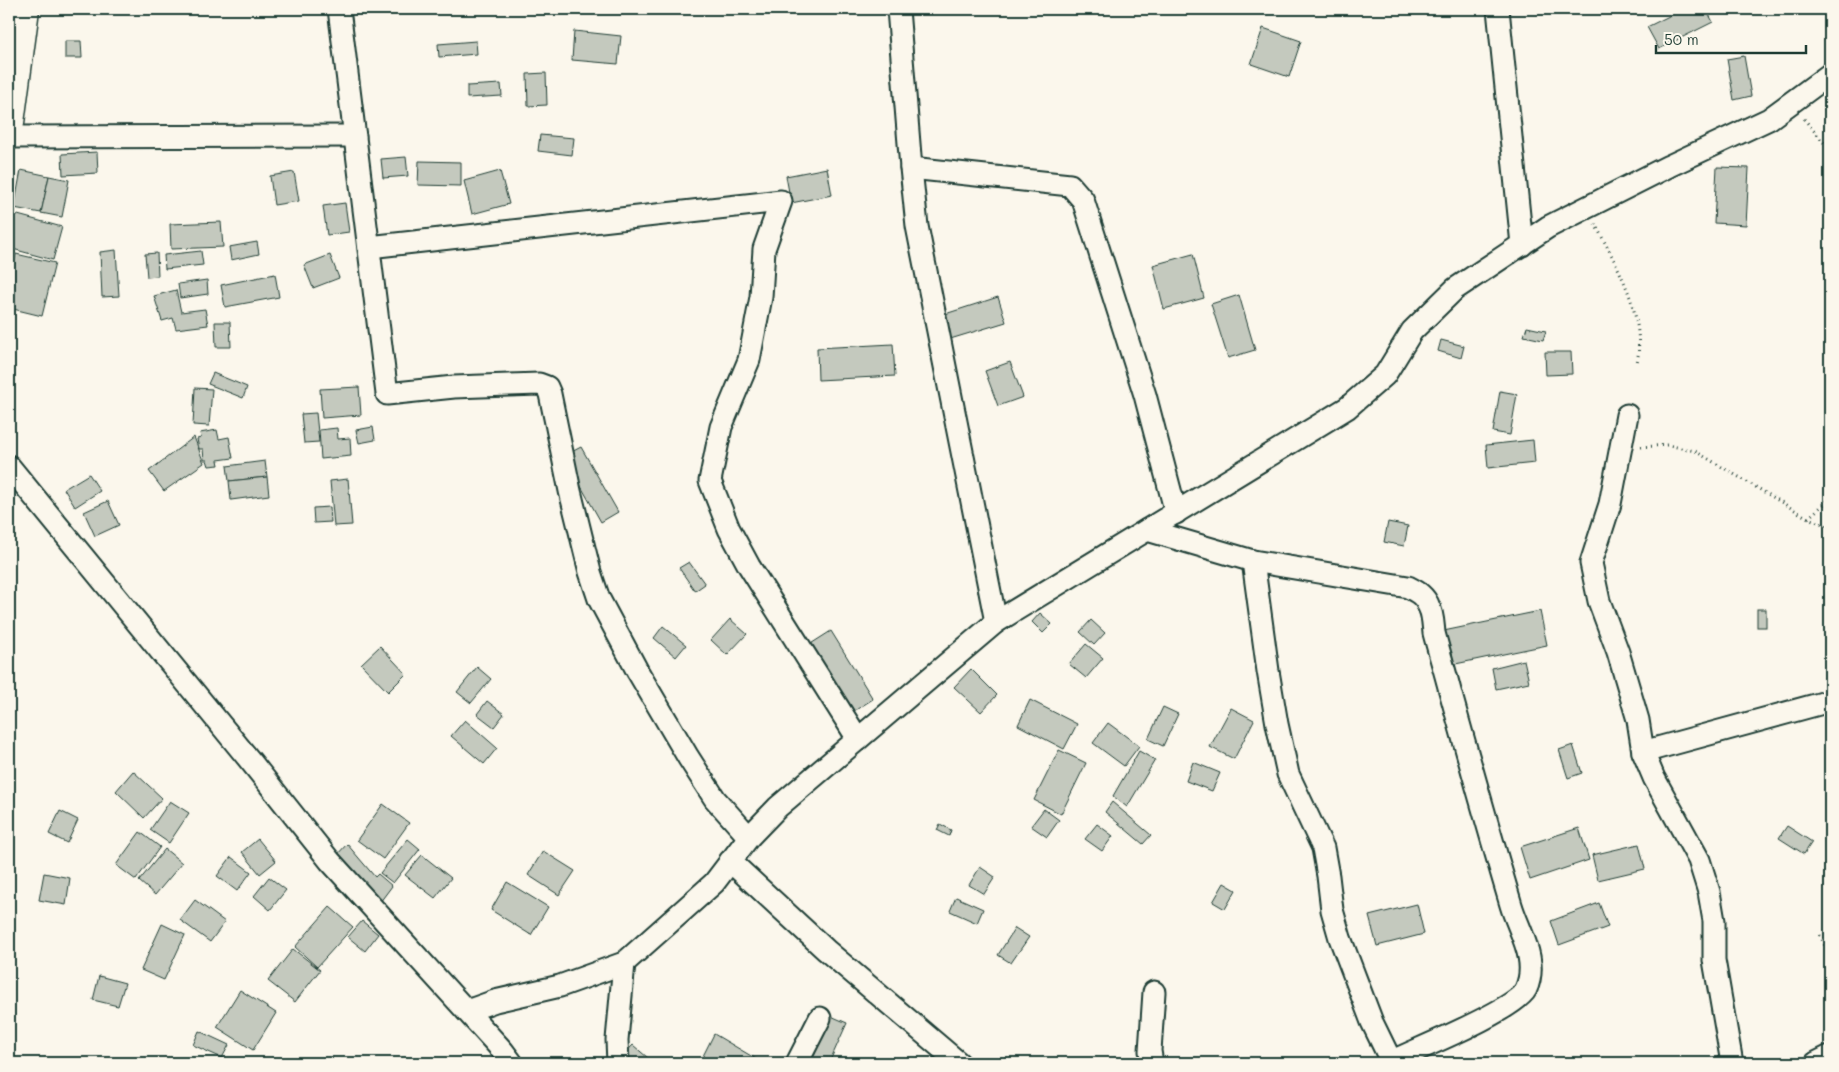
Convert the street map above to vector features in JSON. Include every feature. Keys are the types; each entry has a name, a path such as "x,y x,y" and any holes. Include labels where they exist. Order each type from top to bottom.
{"main road":[{"path":"9,130 26,9"}],"street":[{"path":"339,9 388,394 454,387 539,384 547,387 570,491 590,572 599,599 638,672 688,757 715,799 749,837"},
{"path":"898,9 917,226 996,622"},
{"path":"1498,9 1522,245"},
{"path":"467,1011 495,1001 560,986 624,963 714,883 749,837 778,807 996,622 1347,408 1385,375 1412,331 1455,289 1548,228 1669,166 1769,119 1830,74"},
{"path":"9,137 355,136"},
{"path":"911,168 1070,185 1083,200 1145,395 1176,513"},
{"path":"369,247 781,201 764,249 761,297 749,360 721,427 710,481 729,529 750,566 858,738"},
{"path":"1626,415 1610,504 1591,563 1599,601 1618,652 1638,720 1643,752 1654,778 1699,860 1709,892 1714,921 1714,960 1732,1063"},
{"path":"9,466 330,861 512,1063"},
{"path":"1147,530 1253,561 1408,587 1422,594 1430,607 1434,633 1478,791 1513,913 1526,944 1530,962 1529,977 1525,990 1514,1002 1474,1024 1401,1057 1388,1060 1372,1022 1340,938 1332,910 1322,848 1288,774 1268,671 1253,561"},
{"path":"1643,752 1830,701"},
{"path":"730,861 826,950 959,1063"},
{"path":"618,1063 617,1040 624,963"},
{"path":"1152,1063 1150,1051 1154,992"},
{"path":"797,1063 820,1018"},
{"path":"1816,1063 1830,1056"}],"path":[{"path":"1790,103 1830,150"},
{"path":"1586,208 1616,263 1630,299 1637,326 1639,351 1637,363"},
{"path":"1619,453 1645,447 1667,445 1696,451 1808,518 1830,527"},
{"path":"1808,518 1830,499"},
{"path":"1820,935 1830,957"}],"building":[{"path":"1683,9 1706,9 1713,22 1659,49 1647,27"},
{"path":"1263,28 1301,41 1289,77 1251,64"},
{"path":"574,31 621,36 618,64 572,60"},
{"path":"65,41 81,41 82,58 65,58"},
{"path":"476,41 477,54 439,57 438,44"},
{"path":"1744,56 1751,96 1734,100 1727,59"},
{"path":"546,73 547,105 528,106 527,74"},
{"path":"501,84 502,96 467,98 467,86"},
{"path":"540,135 574,138 572,155 538,151"},
{"path":"97,152 98,173 63,175 62,154"},
{"path":"406,157 408,176 383,178 381,159"},
{"path":"419,161 461,162 461,186 418,185"},
{"path":"1717,167 1749,168 1746,225 1714,223"},
{"path":"827,168 832,195 791,203 786,176"},
{"path":"21,170 49,176 41,213 14,208"},
{"path":"500,171 509,204 472,214 464,181"},
{"path":"294,172 299,201 274,205 270,176"},
{"path":"49,176 69,180 62,217 41,213"},
{"path":"345,203 349,232 327,235 323,206"},
{"path":"14,214 62,227 53,260 9,248 9,233"},
{"path":"221,222 223,247 171,249 170,224"},
{"path":"257,242 259,254 231,260 229,247"},
{"path":"116,250 119,296 102,297 100,252"},
{"path":"201,251 203,265 165,269 164,255"},
{"path":"157,253 158,276 147,277 145,254"},
{"path":"16,254 55,263 42,316 9,308 9,285"},
{"path":"1193,254 1204,298 1164,309 1153,265"},
{"path":"330,255 339,278 313,288 304,265"},
{"path":"275,274 279,297 225,307 221,285"},
{"path":"207,280 208,294 180,298 178,284"},
{"path":"176,290 181,312 205,309 208,325 176,329 173,318 162,321 154,296"},
{"path":"1239,295 1255,350 1228,358 1211,304"},
{"path":"998,297 1006,322 947,340 939,316"},
{"path":"215,322 230,322 231,347 216,347"},
{"path":"1527,327 1546,331 1543,340 1524,336"},
{"path":"1441,340 1464,346 1461,358 1438,351"},
{"path":"893,344 895,376 818,380 817,348"},
{"path":"1545,352 1571,352 1572,374 1546,375"},
{"path":"1010,362 1023,397 998,406 985,371"},
{"path":"213,373 247,387 243,398 208,384"},
{"path":"359,387 361,415 322,418 320,389"},
{"path":"195,388 212,389 209,426 193,425"},
{"path":"1500,391 1517,394 1510,435 1493,432"},
{"path":"316,413 319,442 304,443 301,414"},
{"path":"373,427 375,440 359,443 356,430"},
{"path":"337,428 338,439 350,438 351,456 321,459 319,430"},
{"path":"217,430 219,439 229,437 233,458 218,460 219,465 209,466 207,460 204,460 203,449 199,449 197,439 201,438 200,433"},
{"path":"194,437 204,463 164,491 149,471"},
{"path":"1533,440 1535,463 1488,468 1486,445"},
{"path":"581,447 618,512 601,522 564,456"},
{"path":"265,461 267,477 229,481 227,466"},
{"path":"89,474 100,491 75,507 64,489"},
{"path":"267,477 269,495 231,500 229,481"},
{"path":"348,479 352,525 334,526 330,481"},
{"path":"108,501 119,525 95,536 84,512"},
{"path":"330,507 331,522 314,523 313,508"},
{"path":"1388,522 1408,526 1404,546 1384,542"},
{"path":"689,562 705,584 695,591 679,568"},
{"path":"1757,609 1766,609 1766,627 1757,627"},
{"path":"1540,611 1547,645 1441,667 1434,633"},
{"path":"1040,613 1052,624 1043,633 1032,622"},
{"path":"730,619 747,634 727,655 711,640"},
{"path":"1091,620 1105,633 1094,645 1080,632"},
{"path":"663,626 686,645 676,657 654,638"},
{"path":"831,631 873,699 851,713 809,645"},
{"path":"1086,644 1103,658 1086,678 1069,664"},
{"path":"380,646 406,674 388,692 361,664"},
{"path":"1524,660 1529,682 1496,689 1492,668"},
{"path":"477,667 491,679 471,703 457,692"},
{"path":"971,669 997,695 981,712 954,687"},
{"path":"1030,700 1077,724 1064,749 1018,725"},
{"path":"487,701 504,714 494,727 477,714"},
{"path":"1163,707 1178,714 1163,746 1148,739"},
{"path":"1231,708 1254,720 1234,759 1210,747"},
{"path":"465,720 497,748 484,764 451,736"},
{"path":"1108,723 1139,746 1124,766 1093,743"},
{"path":"1573,745 1582,773 1568,778 1559,750"},
{"path":"1059,750 1086,763 1061,814 1034,800"},
{"path":"1139,751 1155,760 1127,807 1113,796"},
{"path":"1193,762 1220,773 1212,791 1186,781"},
{"path":"133,771 162,798 144,818 116,791"},
{"path":"170,801 189,813 169,843 150,830"},
{"path":"1112,802 1151,835 1143,844 1105,812"},
{"path":"383,804 409,823 383,859 357,840"},
{"path":"1044,809 1059,820 1047,837 1031,826"},
{"path":"60,811 78,820 67,843 49,834"},
{"path":"940,824 951,830 949,836 937,830"},
{"path":"1097,824 1113,836 1102,851 1085,839"},
{"path":"1787,826 1812,842 1804,854 1779,838"},
{"path":"1579,828 1589,860 1530,880 1520,847"},
{"path":"140,832 160,847 136,880 116,865"},
{"path":"258,839 276,861 260,874 242,852"},
{"path":"408,839 420,849 393,883 380,873"},
{"path":"347,844 375,877 378,874 392,886 380,902 336,856"},
{"path":"1639,844 1645,869 1598,880 1592,855"},
{"path":"165,849 182,863 155,895 139,881"},
{"path":"543,851 575,871 559,895 528,875"},
{"path":"422,855 451,878 435,898 405,875"},
{"path":"231,857 251,872 237,891 217,876"},
{"path":"980,867 995,877 984,894 969,885"},
{"path":"44,873 70,878 66,905 39,900"},
{"path":"269,877 286,890 270,910 254,896"},
{"path":"507,882 548,907 531,935 491,910"},
{"path":"1224,883 1236,890 1225,909 1213,902"},
{"path":"956,897 983,909 977,923 950,911"},
{"path":"195,900 225,922 210,942 180,920"},
{"path":"1599,903 1608,927 1559,945 1551,921"},
{"path":"1417,904 1424,934 1377,946 1369,916"},
{"path":"330,907 353,927 317,967 295,947"},
{"path":"362,921 378,934 365,951 348,937"},
{"path":"162,924 185,935 164,980 141,970"},
{"path":"1015,928 1029,937 1011,963 998,955"},
{"path":"293,949 320,970 295,1002 268,981"},
{"path":"99,976 125,983 118,1006 93,1000"},
{"path":"240,990 276,1013 253,1050 217,1027"},
{"path":"831,1016 847,1023 829,1063 811,1063"},
{"path":"199,1031 229,1045 222,1058 193,1045"},
{"path":"714,1034 763,1063 700,1062"},
{"path":"633,1045 648,1058 643,1063 622,1063 619,1060"}]}
